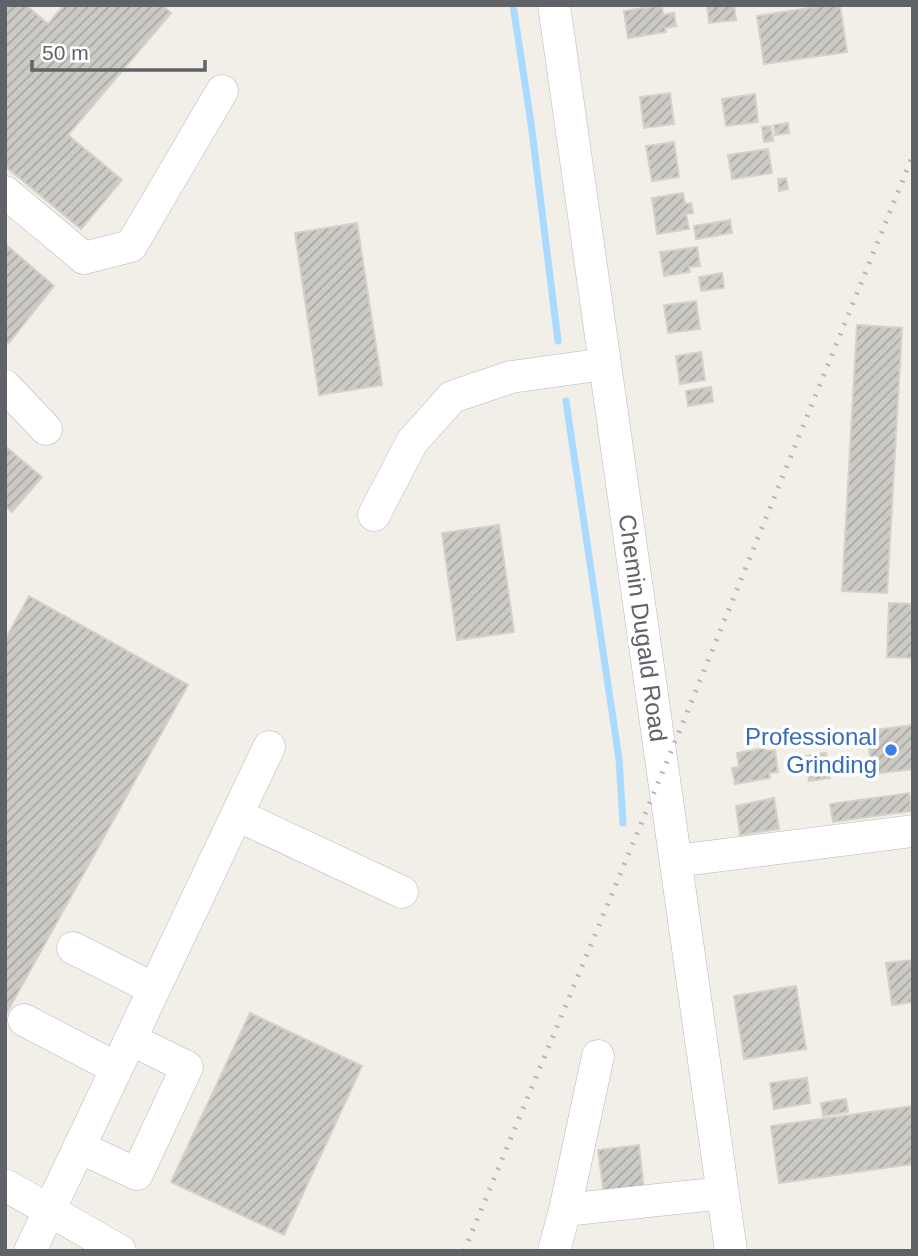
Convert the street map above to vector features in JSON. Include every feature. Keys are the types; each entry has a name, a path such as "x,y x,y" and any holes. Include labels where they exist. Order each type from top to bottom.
{"street":[{"name":"Chemin Dugald Road","path":"554,5 731,1251"},
{"path":"5,192 84,258 131,246 222,91"},
{"path":"374,515 412,442 452,397 511,377 605,364"},
{"path":"5,386 46,429"},
{"path":"30,1251 269,747"},
{"path":"237,815 402,892"},
{"path":"676,861 913,831"},
{"path":"74,948 154,989"},
{"path":"24,1020 116,1068"},
{"path":"79,1147 137,1174 187,1067 130,1040"},
{"path":"552,1250 565,1210 598,1056"},
{"path":"5,1185 120,1251"},
{"path":"565,1210 723,1193"}],"building":[{"path":"5,5 26,5 48,24 64,5 162,5 171,13 68,135 122,180 81,229 5,166"},
{"path":"662,5 663,15 674,13 676,26 665,28 666,32 628,38 624,11"},
{"path":"707,5 734,5 736,20 709,23"},
{"path":"840,5 847,52 764,64 757,16"},
{"path":"670,93 674,124 644,128 640,97"},
{"path":"755,94 758,122 726,126 722,99"},
{"path":"788,123 789,133 775,135 774,125"},
{"path":"771,126 773,141 764,142 762,127"},
{"path":"674,142 679,177 652,181 646,146"},
{"path":"768,149 772,173 732,179 728,155"},
{"path":"786,178 788,189 779,191 778,179"},
{"path":"683,193 685,204 691,203 693,213 686,214 689,229 657,234 652,198"},
{"path":"730,220 732,233 696,239 694,226"},
{"path":"357,223 382,385 319,395 295,233"},
{"path":"5,244 54,286 8,344 5,341"},
{"path":"697,247 700,266 689,267 690,272 664,276 660,252"},
{"path":"722,273 724,288 701,291 699,277"},
{"path":"696,301 700,329 668,333 664,305"},
{"path":"857,325 902,328 887,593 842,591"},
{"path":"701,352 705,380 680,384 676,356"},
{"path":"711,387 713,402 688,406 686,391"},
{"path":"5,446 42,477 12,512 5,506"},
{"path":"499,525 514,632 457,640 442,533"},
{"path":"29,596 188,685 5,1016 5,640"},
{"path":"889,603 913,604 913,658 887,657"},
{"name":"Professional Grinding","path":"913,725 913,769 872,774 867,731"},
{"path":"765,748 766,751 775,750 778,772 769,773 770,778 735,784 732,768 739,767 737,753"},
{"path":"826,753 830,778 809,781 805,756"},
{"path":"909,793 912,811 833,822 830,804"},
{"path":"774,798 779,829 740,835 736,806"},
{"path":"913,960 913,1002 892,1005 886,963"},
{"path":"796,986 806,1049 744,1059 734,996"},
{"path":"250,1013 362,1066 284,1235 171,1182"},
{"path":"807,1078 810,1103 774,1109 770,1083"},
{"path":"846,1099 848,1112 823,1116 821,1103"},
{"path":"913,1106 913,1164 779,1183 771,1126"},
{"path":"639,1145 644,1191 604,1195 598,1150"}],"waterway":[{"path":"513,5 531,123 558,341"},
{"path":"566,401 619,759 623,823"}],"railway":[{"path":"464,1251 682,725 913,155"}],"place":[{"name":"Professional Grinding","path":"891,750"}]}
